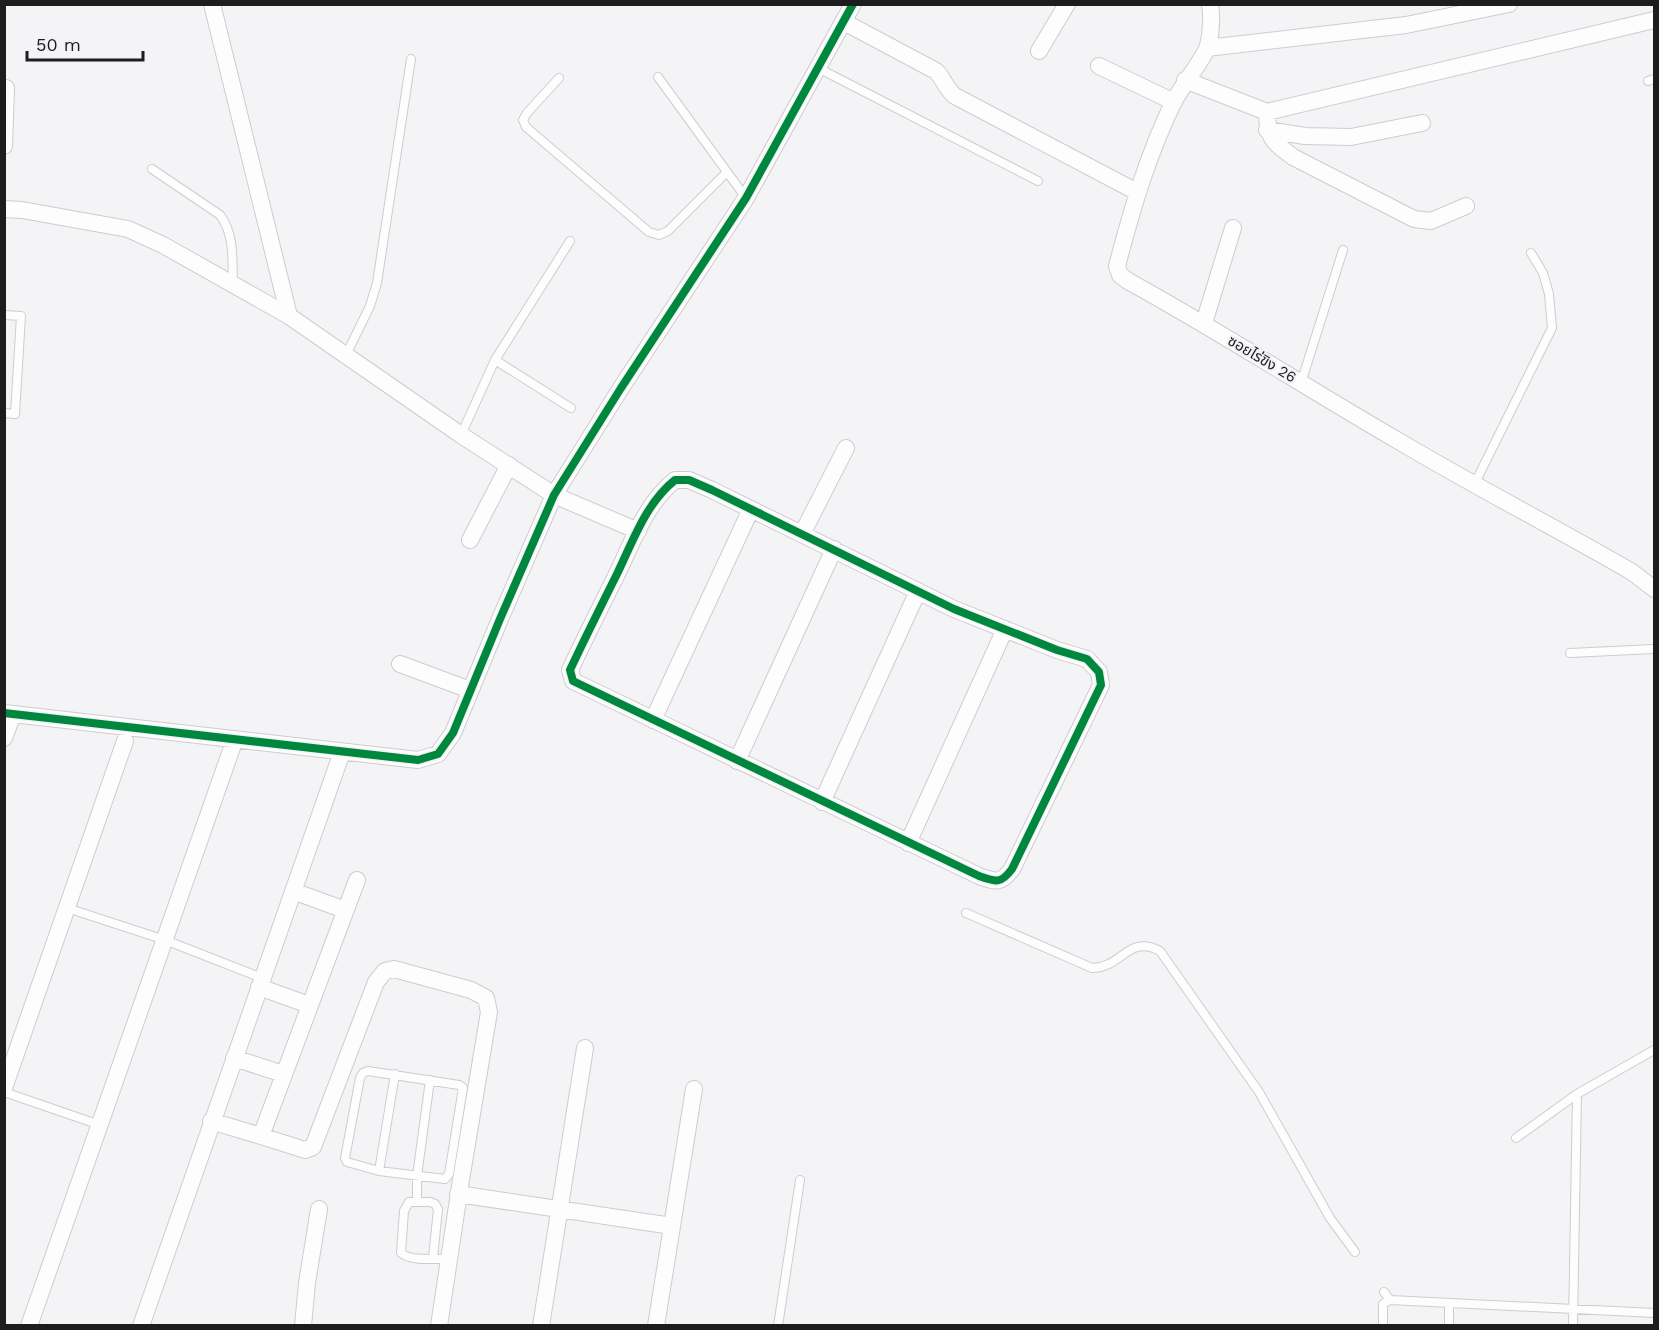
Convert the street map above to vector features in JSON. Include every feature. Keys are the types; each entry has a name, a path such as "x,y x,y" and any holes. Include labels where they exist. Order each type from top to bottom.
{"street":[{"path":"212,4 288,316"},
{"path":"4,738 9,713 418,760 438,754 453,733 554,495 626,380 746,198 854,4"},
{"path":"1039,51 1067,4"},
{"name":"ซอยไร่ขิง 26","path":"1210,4 1211,21 1207,48 1185,80 1174,102 1137,192 1117,266 1120,275 1128,282 1204,323 1474,485 1593,549 1632,572 1654,589"},
{"path":"1207,48 1406,25 1509,4"},
{"path":"1185,80 1267,112 1654,20"},
{"path":"844,22 936,71 942,76 949,92 955,96 1137,192"},
{"path":"1099,66 1174,102"},
{"path":"4,146 6,88"},
{"path":"1267,112 1267,130 1272,140 1293,157 1414,219 1431,221 1466,206"},
{"path":"1267,130 1305,136 1351,137 1422,123"},
{"path":"4,209 22,210 128,229 163,245 288,316 461,435 554,495 638,531"},
{"path":"1204,323 1233,228"},
{"path":"802,534 846,448"},
{"path":"470,540 509,465"},
{"path":"675,480 689,480 751,509 954,609 1057,650 1087,659 1099,672 1101,685 1017,858 1005,878 995,881 979,876 573,681 570,670 652,504 664,489 675,480"},
{"path":"653,720 751,509"},
{"path":"737,761 834,549"},
{"path":"822,802 918,591"},
{"path":"908,843 1005,629"},
{"path":"400,664 470,690"},
{"path":"29,1326 235,739"},
{"path":"4,1090 125,741"},
{"path":"141,1326 342,752"},
{"path":"261,1136 357,880"},
{"path":"293,891 345,910"},
{"path":"212,1121 305,1150 313,1147 376,982 385,971 394,969 471,990 486,998 489,1012 458,1194 441,1259 439,1326"},
{"path":"261,982 309,1005"},
{"path":"541,1326 585,1048"},
{"path":"234,1058 284,1074"},
{"path":"656,1326 694,1089"},
{"path":"458,1194 672,1226"},
{"path":"303,1326 307,1283 319,1209"}],"lane":[{"path":"346,355 370,306 377,284 411,59"},
{"path":"818,68 1038,181"},
{"path":"658,77 746,198"},
{"path":"559,78 527,113 523,120 526,127 649,232 659,235 668,231 727,172"},
{"path":"152,169 224,220 231,240 233,284"},
{"path":"461,435 495,360 570,241"},
{"path":"1301,383 1343,250"},
{"path":"1474,485 1552,328 1549,294 1543,273 1532,253"},
{"path":"4,315 21,316 15,414 4,413"},
{"path":"495,360 571,408"},
{"path":"1570,653 1654,649"},
{"path":"67,908 165,940 261,982"},
{"path":"966,913 1092,968 1104,968 1138,946 1149,945 1160,951 1259,1092 1330,1218 1355,1252"},
{"path":"1516,1138 1577,1094 1654,1050"},
{"path":"368,1071 430,1080 464,1088 449,1174 446,1179 379,1171 346,1162 360,1078 363,1073 368,1071"},
{"path":"379,1171 395,1074"},
{"path":"417,1202 417,1176 430,1080"},
{"path":"4,1090 100,1125"},
{"path":"1573,1326 1577,1094"},
{"path":"778,1326 800,1180"},
{"path":"409,1202 430,1202 438,1209 441,1259 409,1257 401,1253 404,1211 409,1202"},
{"path":"1384,1292 1390,1300"},
{"path":"1383,1326 1383,1304 1390,1300 1654,1312"},
{"path":"1449,1304 1449,1326"}],"cycle path":[{"path":"4,713 418,760 438,754 453,733 554,495 621,388 746,198 853,4"},
{"path":"675,480 689,480 712,490 954,609 1057,650 1087,659 1099,672 1101,685 1012,869 1005,877 994,880 979,876 573,681 570,670 635,536 648,511 675,480"}]}
